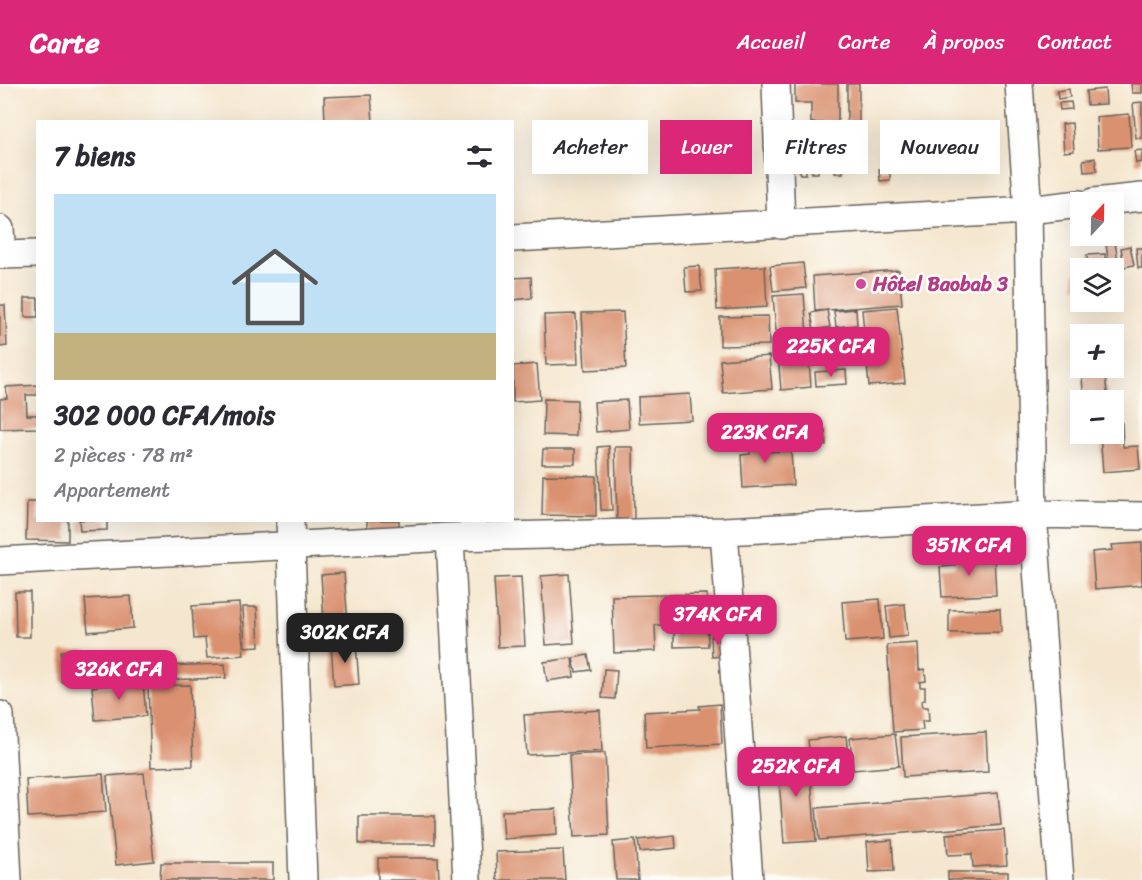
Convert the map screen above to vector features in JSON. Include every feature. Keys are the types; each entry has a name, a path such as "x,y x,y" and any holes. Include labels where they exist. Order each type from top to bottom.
{"street":[{"path":"776,84 781,225"},
{"path":"1019,84 1028,210 1033,514 1060,880"},
{"path":"1124,199 1142,197"},
{"path":"514,238 781,225 1028,210 1070,205"},
{"path":"1,246 36,254"},
{"path":"0,561 292,533 450,537 724,531 1033,514 1142,516"},
{"path":"724,531 748,880"},
{"path":"292,533 303,880"},
{"path":"450,537 467,880"},
{"path":"0,715 8,880"}],"building":[{"path":"795,84 838,84 838,120 811,120 811,103 795,103"},
{"path":"847,84 859,84 859,120 847,120"},
{"path":"1131,84 1142,84 1142,93 1132,93"},
{"path":"1069,89 1070,97 1058,99 1057,91"},
{"path":"1105,89 1106,104 1087,105 1086,91"},
{"path":"371,95 373,120 325,120 324,97"},
{"path":"1071,102 1072,109 1060,110 1059,103"},
{"path":"1142,102 1142,138 1136,138 1133,103"},
{"path":"1129,114 1131,147 1098,149 1096,117"},
{"path":"1072,123 1074,151 1064,152 1062,124"},
{"path":"1142,150 1142,162 1136,163 1134,151"},
{"path":"1095,158 1097,171 1084,172 1083,160"},
{"path":"879,169 880,174 890,174 890,180 880,181"},
{"path":"1106,246 1116,246 1118,258 1108,258"},
{"path":"1130,246 1134,265 1124,267 1121,248"},
{"path":"1136,248 1142,248 1142,268 1138,268"},
{"path":"1105,254 1105,258 1087,258 1087,255"},
{"path":"803,263 806,288 773,291 770,266"},
{"path":"699,266 702,291 686,292 684,267"},
{"path":"765,266 767,307 717,310 715,269"},
{"path":"899,270 902,304 815,311 813,276"},
{"path":"531,277 532,298 514,300 514,278"},
{"path":"804,294 811,387 781,390 773,296"},
{"path":"25,298 36,298 36,317 25,317"},
{"path":"0,305 5,305 7,346 0,347"},
{"path":"897,307 905,383 869,386 862,310"},
{"path":"856,309 857,325 836,327 834,311"},
{"path":"827,310 830,327 814,330 811,313"},
{"path":"623,312 626,368 585,370 582,313"},
{"path":"576,314 578,364 546,365 544,315"},
{"path":"768,316 769,345 720,346 720,317"},
{"path":"857,326 859,348 816,352 814,331"},
{"path":"769,356 772,389 723,393 720,360"},
{"path":"537,364 540,400 514,402 514,366"},
{"path":"846,370 847,384 816,386 815,372"},
{"path":"1082,378 1105,378 1107,390 1083,390"},
{"path":"36,385 36,395 26,395 27,415 36,415 36,428 0,429 0,399 7,398 6,387"},
{"path":"690,394 692,420 639,423 638,397"},
{"path":"544,399 577,400 576,436 543,435"},
{"path":"627,400 629,429 596,432 594,402"},
{"path":"749,428 765,428 766,452 791,451 793,485 743,488 741,455 750,454"},
{"path":"825,430 826,445 814,446 813,431"},
{"path":"1101,444 1123,444 1123,447 1138,446 1140,469 1103,472"},
{"path":"609,446 612,510 601,510 598,447"},
{"path":"615,447 633,447 634,519 617,519"},
{"path":"543,449 575,449 575,464 542,464"},
{"path":"543,475 596,476 596,516 542,515"},
{"path":"27,502 36,502 36,522 68,522 68,541 26,540"},
{"path":"79,522 107,522 107,530 80,531"},
{"path":"367,522 399,522 399,531 367,532"},
{"path":"1142,543 1142,585 1095,589 1092,552 1113,550 1112,545"},
{"path":"994,556 996,595 942,597 940,567 955,566 955,557"},
{"path":"344,573 349,635 325,636 321,575"},
{"path":"569,574 574,643 546,645 541,576"},
{"path":"521,577 525,646 498,647 494,578"},
{"path":"15,592 30,592 30,637 16,637"},
{"path":"707,594 708,646 674,647 674,625 655,625 656,651 614,653 612,596"},
{"path":"131,596 133,628 88,632 85,599"},
{"path":"880,599 883,639 845,642 842,602"},
{"path":"239,603 244,655 207,658 205,638 194,639 192,606"},
{"path":"905,604 908,636 889,638 886,606"},
{"path":"243,607 257,607 259,646 245,647"},
{"path":"1000,609 1001,632 949,633 949,610"},
{"path":"724,635 725,656 712,657 711,636"},
{"path":"356,643 359,684 334,686 331,644"},
{"path":"918,643 919,670 925,669 926,681 920,682 920,687 925,687 925,700 921,701 922,707 928,707 929,721 922,721 923,730 893,732 887,645"},
{"path":"88,650 88,682 62,682 61,651"},
{"path":"588,655 591,670 576,672 573,658"},
{"path":"142,658 144,678 93,683 91,663"},
{"path":"572,658 574,677 547,681 544,662"},
{"path":"225,664 226,678 161,680 160,666"},
{"path":"604,669 617,670 615,699 602,698"},
{"path":"143,682 146,716 95,720 92,687"},
{"path":"190,685 193,766 151,767 148,686"},
{"path":"720,704 722,744 646,748 644,712 700,709 699,706"},
{"path":"600,710 602,751 527,755 524,715"},
{"path":"986,732 988,772 903,777 901,737"},
{"path":"895,734 899,766 853,770 850,738"},
{"path":"846,736 850,771 812,775 808,740"},
{"path":"809,752 816,841 784,843 777,754"},
{"path":"605,753 609,835 574,837 569,755"},
{"path":"144,773 154,861 116,865 107,776"},
{"path":"103,774 106,812 28,817 26,779"},
{"path":"998,793 1001,825 819,840 816,808"},
{"path":"556,809 557,835 504,839 502,811"},
{"path":"359,816 435,816 435,844 359,844"},
{"path":"1004,830 1007,865 973,867 972,854 948,855 946,834"},
{"path":"675,836 676,848 640,852 638,840"},
{"path":"635,840 638,880 616,880 613,842"},
{"path":"892,840 894,871 869,872 867,842"},
{"path":"563,850 565,880 497,880 496,852"},
{"path":"378,858 438,858 439,880 378,880"},
{"path":"161,863 273,863 273,880 160,880"},
{"path":"948,872 1008,872 1008,880 948,880"}],"place":[{"name":"Hôtel Baobab 3","path":"861,284"}]}
